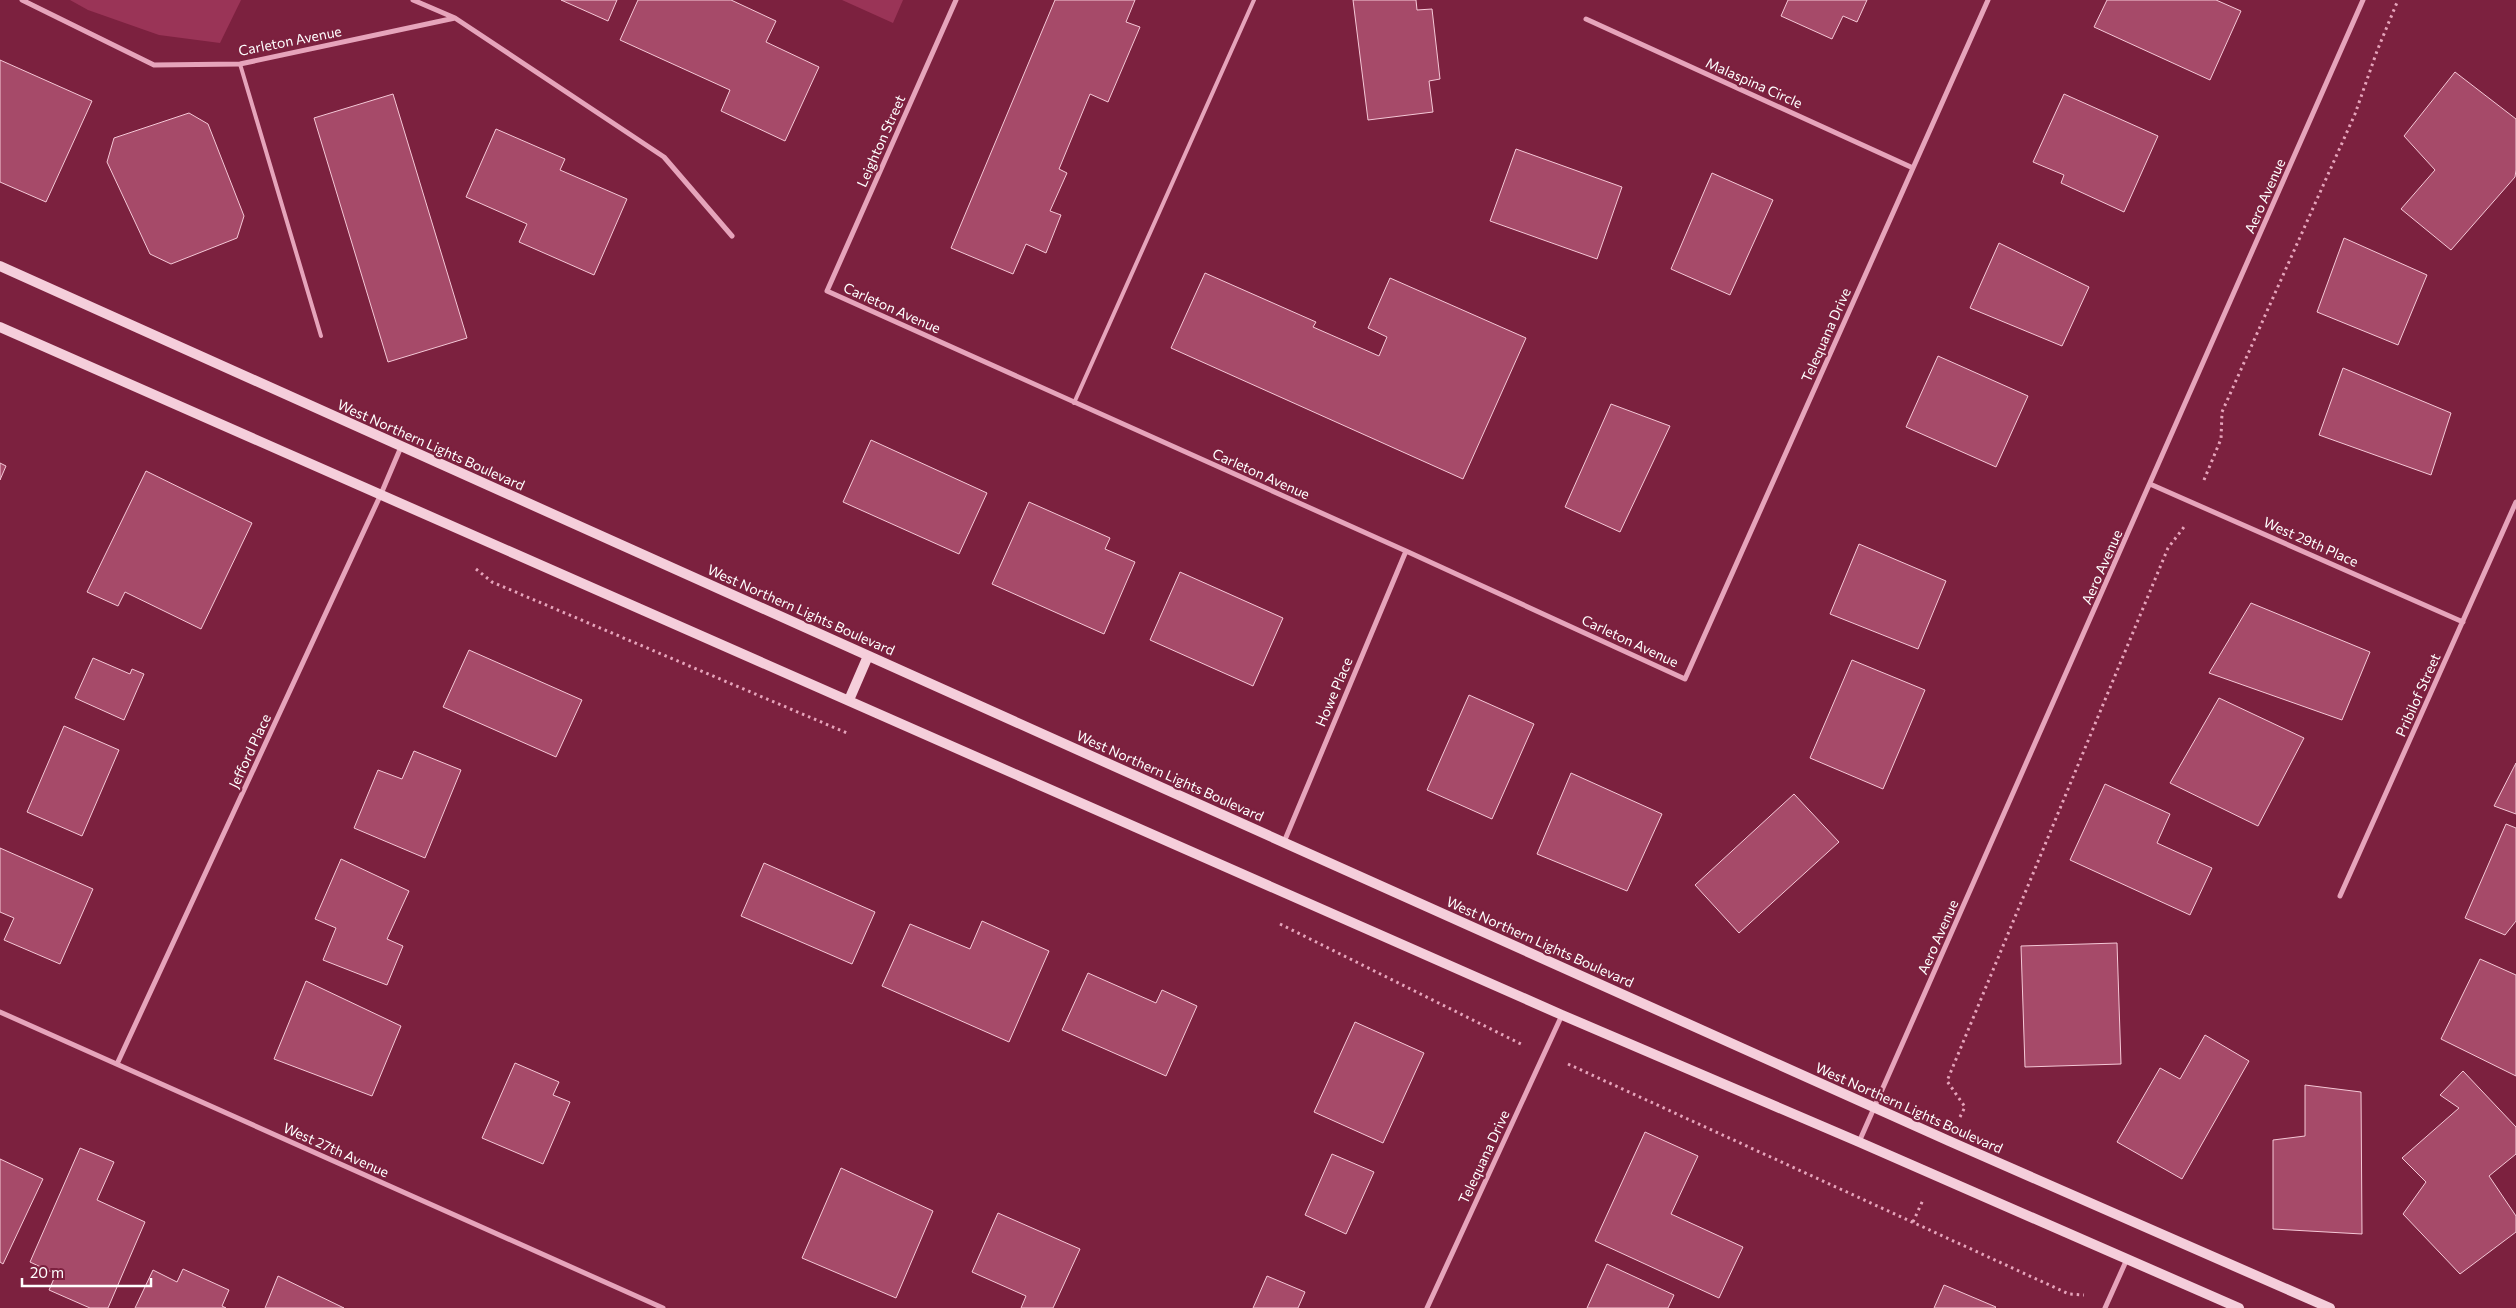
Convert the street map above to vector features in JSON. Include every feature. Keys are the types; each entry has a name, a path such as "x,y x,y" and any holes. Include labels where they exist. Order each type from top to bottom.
{"street":[{"name":"Carleton Avenue","path":"22,0 154,65 240,64 455,18"},
{"path":"413,0 455,18 664,157 732,236"},
{"name":"Leighton Street","path":"827,291 956,0"},
{"name":"Telequana Drive","path":"1685,679 1988,0"},
{"name":"Aero Avenue","path":"1859,1142 2363,0"},
{"name":"Malaspina Circle","path":"1586,20 1913,168"},
{"name":"West Northern Lights Boulevard","path":"0,266 1875,1107 2330,1308"},
{"name":"Carleton Avenue","path":"827,291 1406,550 1685,679"},
{"path":"0,327 1562,1015 2239,1308"},
{"name":"Jefford Place","path":"118,1064 381,494 401,446"},
{"name":"West 29th Place","path":"2150,484 2463,622"},
{"name":"Pribilof Street","path":"2340,896 2516,502"},
{"name":"Howe Place","path":"1284,842 1406,550"},
{"path":"849,700 868,656"},
{"name":"West 27th Avenue","path":"0,1012 663,1308"},
{"name":"Telequana Drive","path":"1427,1308 1562,1015"},
{"path":"2105,1308 2127,1259"}],"lane":[{"path":"1074,403 1254,0"},
{"path":"240,64 321,336"}],"path":[{"path":"1965,1107 1947,1081 2168,548 2184,528 2221,439 2222,412 2355,114 2377,51 2398,0"},
{"path":"470,565 492,582 854,736"},
{"path":"1271,919 1502,1036 1619,1086 2069,1294 2110,1297"}],"shaded area":[{"path":"70,0 241,0 220,43 159,35 88,10"},
{"path":"842,0 903,0 893,23"}],"building":[{"path":"561,0 617,0 608,21"},
{"path":"638,0 731,0 776,21 766,42 819,67 785,141 721,111 730,90 620,40"},
{"path":"1055,0 1135,0 1126,22 1140,27 1108,102 1090,94 1059,169 1067,173 1050,211 1061,215 1046,253 1026,244 1013,274 951,248"},
{"path":"1353,0 1416,0 1417,10 1432,9 1440,79 1429,81 1433,112 1368,120"},
{"path":"1788,0 1867,0 1857,22 1843,16 1832,39 1781,16"},
{"path":"2107,0 2216,0 2241,11 2210,80 2094,27"},
{"path":"0,60 92,101 46,202 0,182"},
{"path":"2455,72 2516,119 2516,170 2515,177 2451,250 2401,209 2435,170 2404,136"},
{"path":"393,94 467,338 388,362 314,118"},
{"path":"2064,94 2158,136 2124,212 2061,183 2064,175 2033,162"},
{"path":"189,113 208,124 244,216 237,238 171,264 150,254 107,162 114,138"},
{"path":"496,129 565,159 560,170 627,199 594,275 519,242 527,224 466,197"},
{"path":"1516,149 1622,187 1597,259 1490,221"},
{"path":"1712,173 1773,200 1730,295 1671,269"},
{"path":"2344,238 2427,275 2398,345 2317,312"},
{"path":"1999,243 2089,287 2062,346 1970,308"},
{"path":"1205,273 1316,322 1313,327 1379,356 1387,337 1368,328 1390,278 1526,338 1463,479 1171,348"},
{"path":"1938,356 2028,396 1996,467 1906,427"},
{"path":"2343,368 2451,413 2431,475 2319,435"},
{"path":"1611,404 1670,426 1620,532 1565,507"},
{"path":"871,440 987,493 959,554 843,502"},
{"path":"0,463 6,466 0,480"},
{"path":"146,471 252,523 201,629 125,592 118,606 87,592"},
{"path":"1029,502 1110,538 1105,549 1135,562 1104,634 992,584"},
{"path":"1859,544 1946,581 1918,649 1830,614"},
{"path":"1180,572 1283,618 1253,686 1150,640"},
{"path":"2251,603 2370,652 2342,720 2209,673"},
{"path":"469,650 582,700 556,757 443,707"},
{"path":"93,658 130,674 132,669 144,674 124,720 75,698"},
{"path":"1852,660 1925,690 1883,789 1810,758"},
{"path":"1469,695 1534,724 1492,819 1427,790"},
{"path":"2219,698 2304,738 2258,826 2170,783"},
{"path":"64,726 119,750 82,836 27,812"},
{"path":"414,751 461,770 425,858 354,828 378,770 402,779"},
{"path":"2516,763 2516,814 2494,806"},
{"path":"1571,773 1662,814 1627,891 1537,854"},
{"path":"2105,784 2170,814 2157,843 2212,868 2190,915 2070,860"},
{"path":"1794,794 1839,842 1739,933 1695,885"},
{"path":"2506,824 2516,828 2516,921 2505,935 2465,918"},
{"path":"0,848 93,889 60,964 4,940 14,918 0,912"},
{"path":"341,859 409,891 387,939 403,946 387,985 323,960 336,928 315,919"},
{"path":"764,863 875,912 852,964 741,916"},
{"path":"982,921 1049,951 1009,1042 882,986 910,924 970,949"},
{"path":"2117,943 2121,1064 2025,1067 2021,946"},
{"path":"2480,959 2516,975 2516,1076 2441,1039"},
{"path":"1088,973 1156,1003 1162,990 1197,1006 1166,1076 1062,1030"},
{"path":"306,981 401,1026 372,1096 274,1059"},
{"path":"1355,1022 1424,1053 1383,1143 1314,1112"},
{"path":"2205,1035 2249,1061 2182,1179 2117,1142 2160,1068 2180,1079"},
{"path":"515,1063 559,1082 553,1095 570,1102 543,1164 482,1138"},
{"path":"2463,1071 2516,1127 2516,1154 2489,1176 2516,1216 2516,1232 2460,1274 2403,1214 2426,1182 2402,1158 2459,1108 2440,1095"},
{"path":"2305,1085 2361,1092 2362,1234 2273,1229 2273,1140 2305,1136"},
{"path":"1645,1132 1698,1156 1671,1214 1743,1247 1719,1298 1595,1241"},
{"path":"80,1148 114,1162 97,1200 145,1222 108,1308 90,1308 49,1290 56,1274 30,1262"},
{"path":"1332,1154 1374,1172 1346,1234 1305,1215"},
{"path":"0,1159 43,1179 3,1264 0,1262"},
{"path":"841,1168 933,1211 896,1298 802,1258"},
{"path":"998,1213 1080,1249 1053,1308 1021,1308 1026,1296 972,1272"},
{"path":"1607,1264 1674,1295 1668,1308 1587,1308"},
{"path":"183,1269 229,1290 222,1306 226,1308 135,1308 153,1270 177,1282"},
{"path":"278,1276 344,1308 265,1308"},
{"path":"1267,1276 1305,1292 1298,1308 1253,1308"},
{"path":"1944,1285 1996,1307 1934,1308"}]}
